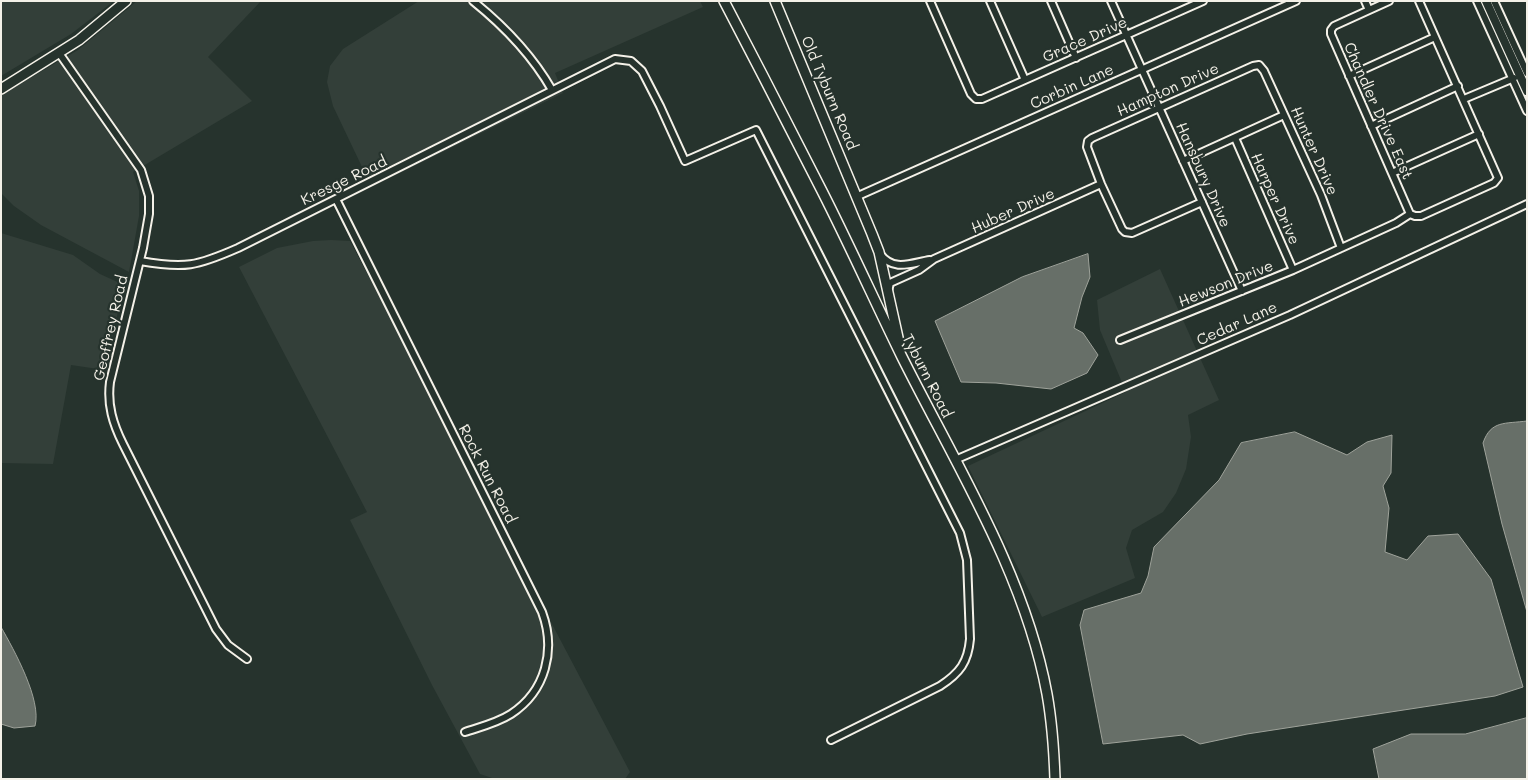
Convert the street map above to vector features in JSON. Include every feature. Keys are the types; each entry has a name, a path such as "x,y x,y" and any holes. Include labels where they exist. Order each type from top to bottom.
{"main road":[{"path":"1,89 60,53 96,27 126,1"},
{"name":"Tyburn Road","path":"724,1 818,183 1015,584 1040,660 1048,698 1053,735 1054,779"},
{"name":"Old Tyburn Road","path":"775,1 858,196 879,252 902,357"}],"street":[{"path":"473,1 522,48 541,71 552,90"},
{"name":"Grace Drive","path":"930,1 976,99 982,99 1203,1"},
{"path":"990,1 1025,80"},
{"path":"1051,1 1076,58"},
{"name":"Hansbury Drive","path":"1112,1 1242,291"},
{"name":"Corbin Lane","path":"858,196 1296,1"},
{"path":"1365,1 1369,10 1389,1"},
{"path":"1410,214 1422,216 1496,181 1498,175 1419,1"},
{"path":"1477,1 1521,75"},
{"path":"1486,1 1521,75 1527,112"},
{"path":"1494,1 1527,91"},
{"name":"Chandler Drive East","path":"1369,10 1334,26 1331,34 1410,214"},
{"path":"1349,76 1435,37"},
{"name":"Geoffrey Road","path":"60,53 145,178 150,205 140,261 110,382 111,416 123,444 216,629 228,644 247,659"},
{"name":"Kresge Road","path":"140,261 172,266 199,264 238,248 615,59 631,62 644,74 685,161 756,130 960,533 967,554 970,613 968,653 963,665 940,686 831,740"},
{"name":"Hampton Drive","path":"1101,184 1087,147 1088,141 1092,138 1253,66 1260,66"},
{"name":"Hunter Drive","path":"1260,66 1264,71 1320,195 1341,248"},
{"path":"1464,99 1521,75"},
{"path":"1371,126 1458,86"},
{"path":"1183,161 1284,116"},
{"path":"1392,173 1478,134"},
{"name":"Harper Drive","path":"1235,138 1293,270"},
{"path":"1101,184 1125,232 1132,234 1202,202"},
{"name":"Huber Drive","path":"888,292 890,283 919,270 934,259 1101,184"},
{"name":"Rock Run Road","path":"336,199 542,612 548,630 547,662 540,682 529,698 501,720 465,732"},
{"name":"Cedar Lane","path":"955,460 1290,315 1527,204"},
{"name":"Hewson Drive","path":"1120,340 1293,270 1396,223 1410,214"},
{"name":"Huber Drive","path":"879,252 887,262 895,265 934,259"}],"shaded area":[{"path":"1,1 114,1 71,34 1,76"},
{"path":"137,1 261,1 208,57 252,101 133,172 139,191 139,216 129,272 41,225 14,206 1,193 1,95 78,50"},
{"path":"419,1 700,1 703,7 555,73 563,93 373,186 333,106 327,82 330,66 343,49"},
{"path":"1,233 73,255 100,274 124,285 105,370 71,365 53,464 1,463"},
{"path":"313,241 350,241 630,772 625,779 495,779 480,774 432,685 350,520 367,512 239,267 277,248"},
{"path":"1088,254 1090,277 1082,297 1074,328 1083,333 1098,355 1087,373 1051,389 996,383 961,382 935,321 1022,277"},
{"path":"1160,269 1219,400 1188,415 1191,437 1186,469 1176,493 1163,512 1132,530 1126,548 1135,578 1042,617 968,466 1126,392 1100,330 1097,300"},
{"path":"1527,421 1527,612 1502,524 1483,443 1490,430 1500,424"},
{"path":"1295,432 1347,455 1367,442 1392,435 1391,473 1383,486 1389,508 1385,552 1407,560 1428,536 1458,534 1491,579 1523,687 1495,696 1247,734 1200,744 1183,735 1103,744 1080,625 1084,610 1141,593 1148,576 1154,547 1219,480 1241,443"},
{"path":"1,627 26,675 31,689 36,715 35,726 14,728 1,724"},
{"path":"1527,718 1527,779 1379,779 1373,749 1411,734 1465,734"}]}
